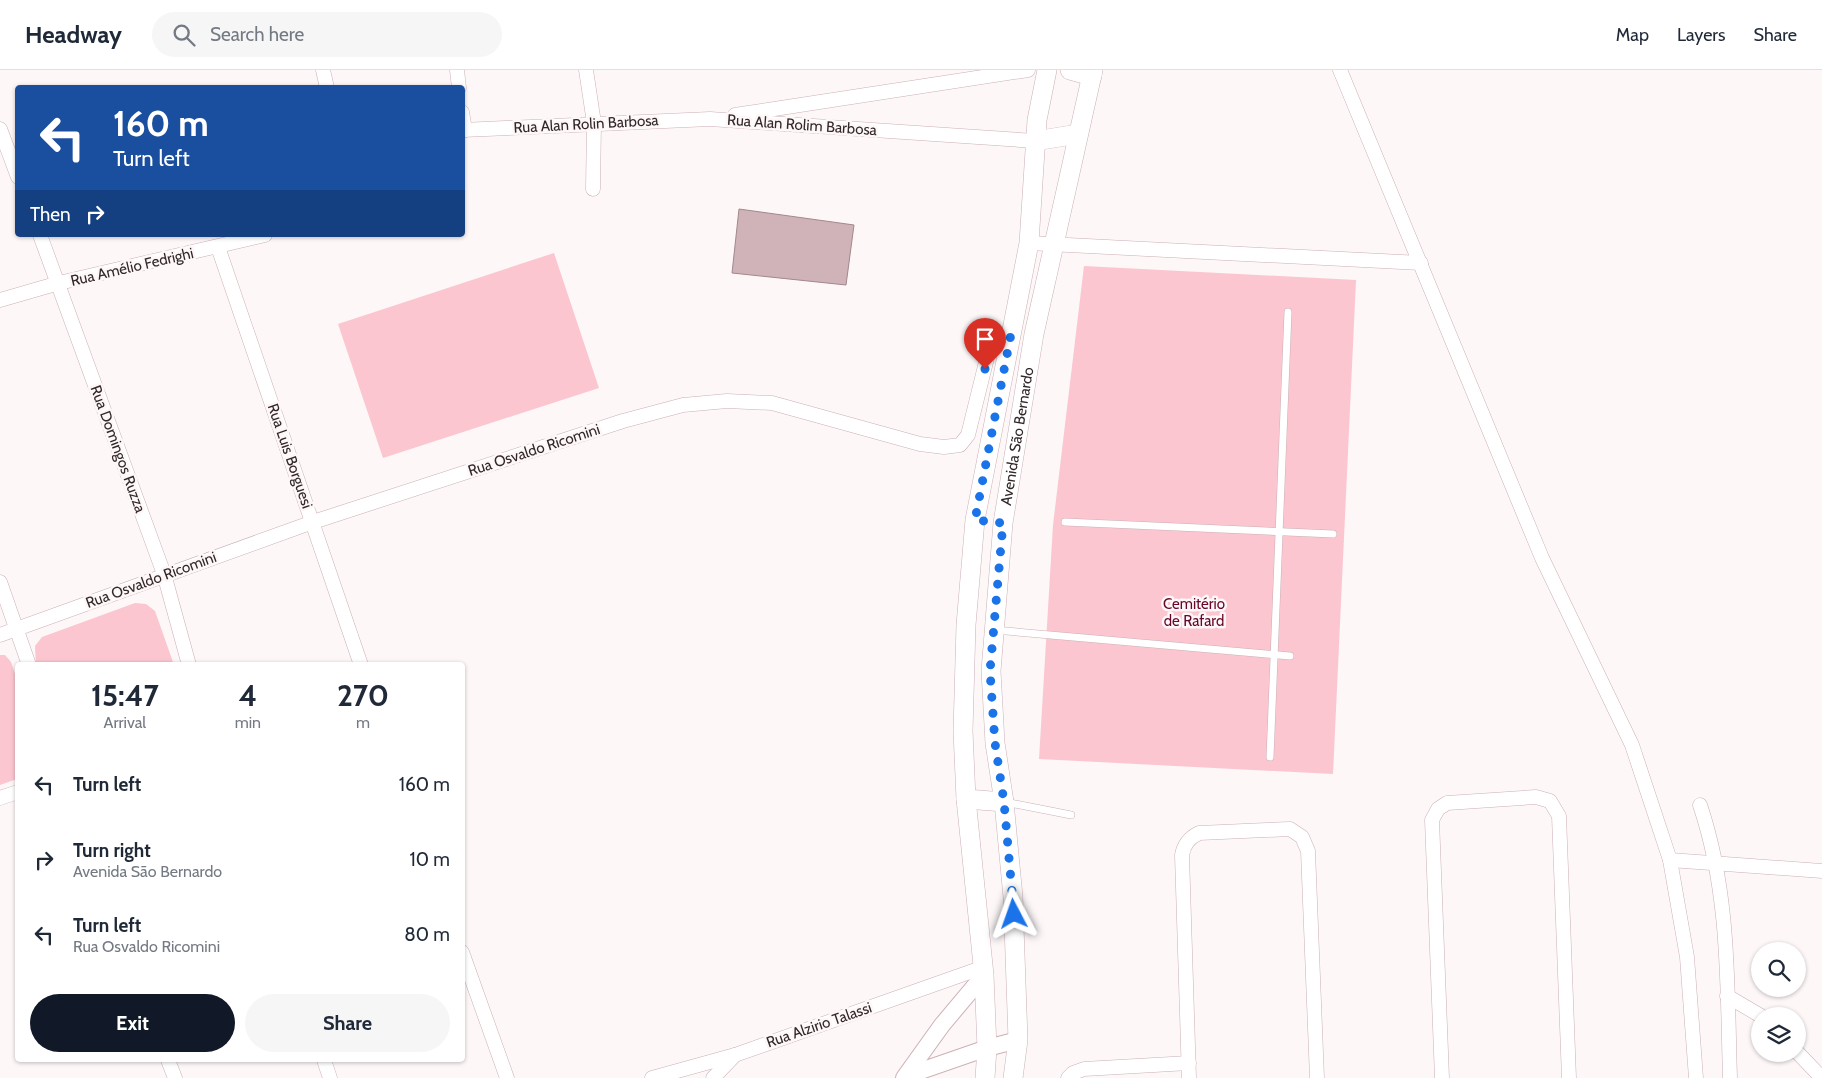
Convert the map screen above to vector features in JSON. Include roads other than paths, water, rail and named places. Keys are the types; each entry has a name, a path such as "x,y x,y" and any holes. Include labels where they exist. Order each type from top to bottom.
{"main road":[{"name":"Avenida São Bernardo","path":"985,1078 987,1048 984,971 966,799 963,731 966,625 975,520 1029,243 1035,141 1040,98 1047,70"},
{"path":"1070,70 1092,73"},
{"name":"Avenida São Bernardo","path":"1013,1078 1018,1040 1013,897 1004,802 995,743 990,671 1003,523 1034,334 1052,244 1092,73"},
{"path":"1035,141 1078,134"},
{"path":"975,520 1003,523"},
{"path":"966,799 1004,802"}],"street":[{"path":"323,70 326,85"},
{"path":"457,70 459,85"},
{"path":"586,70 594,123 593,189"},
{"name":"Rua Alan Rolim Barbosa","path":"710,119 1028,70"},
{"path":"1340,70 1542,558 1632,745 1670,860 1688,957 1696,1078"},
{"name":"Rua Alan Rolin Barbosa","path":"465,130 710,119"},
{"name":"Rua Alan Rolim Barbosa","path":"710,119 1035,141"},
{"path":"5,139 15,168"},
{"name":"Rua Domingos Ruzza","path":"41,237 164,574 188,662"},
{"name":"Rua Amélio Fedrighi","path":"0,300 59,283 257,237"},
{"path":"1029,243 1421,263"},
{"name":"Rua Luis Borguesi","path":"218,247 360,662"},
{"name":"Rua Osvaldo Ricomini","path":"0,635 164,574 313,522 623,421 684,405 727,401 772,403 920,444 944,447 960,445 968,435 988,354 997,343 1011,334"},
{"path":"0,582 28,662"},
{"path":"0,798 15,793"},
{"path":"1442,1078 1432,820 1438,809 1447,803 1536,797 1550,801 1559,816 1570,1078"},
{"path":"1700,805 1716,862 1725,920 1730,1078"},
{"path":"1189,1078 1183,848 1187,841 1198,834 1290,829 1302,837 1308,851 1317,1078"},
{"path":"1670,860 1822,871"},
{"path":"465,960 507,1078"},
{"path":"905,1077 942,1024 984,971"},
{"name":"Rua Alzirio Talassi","path":"652,1078 735,1055 984,971"},
{"path":"1727,996 1751,1010"},
{"path":"905,1077 987,1048 1018,1040"},
{"path":"713,1078 735,1055"},
{"path":"1806,1061 1822,1078"},
{"path":"169,1062 175,1078"},
{"path":"325,1062 330,1078"},
{"path":"1068,1078 1073,1073 1084,1068 1189,1063"}],"lane":[{"path":"1270,757 1288,312"},
{"path":"1065,522 1334,534"},
{"path":"994,630 1290,656"},
{"path":"1004,802 1071,815"}],"park label":[{"name":"Cemitério de Rafard","path":"1194,612"}]}
